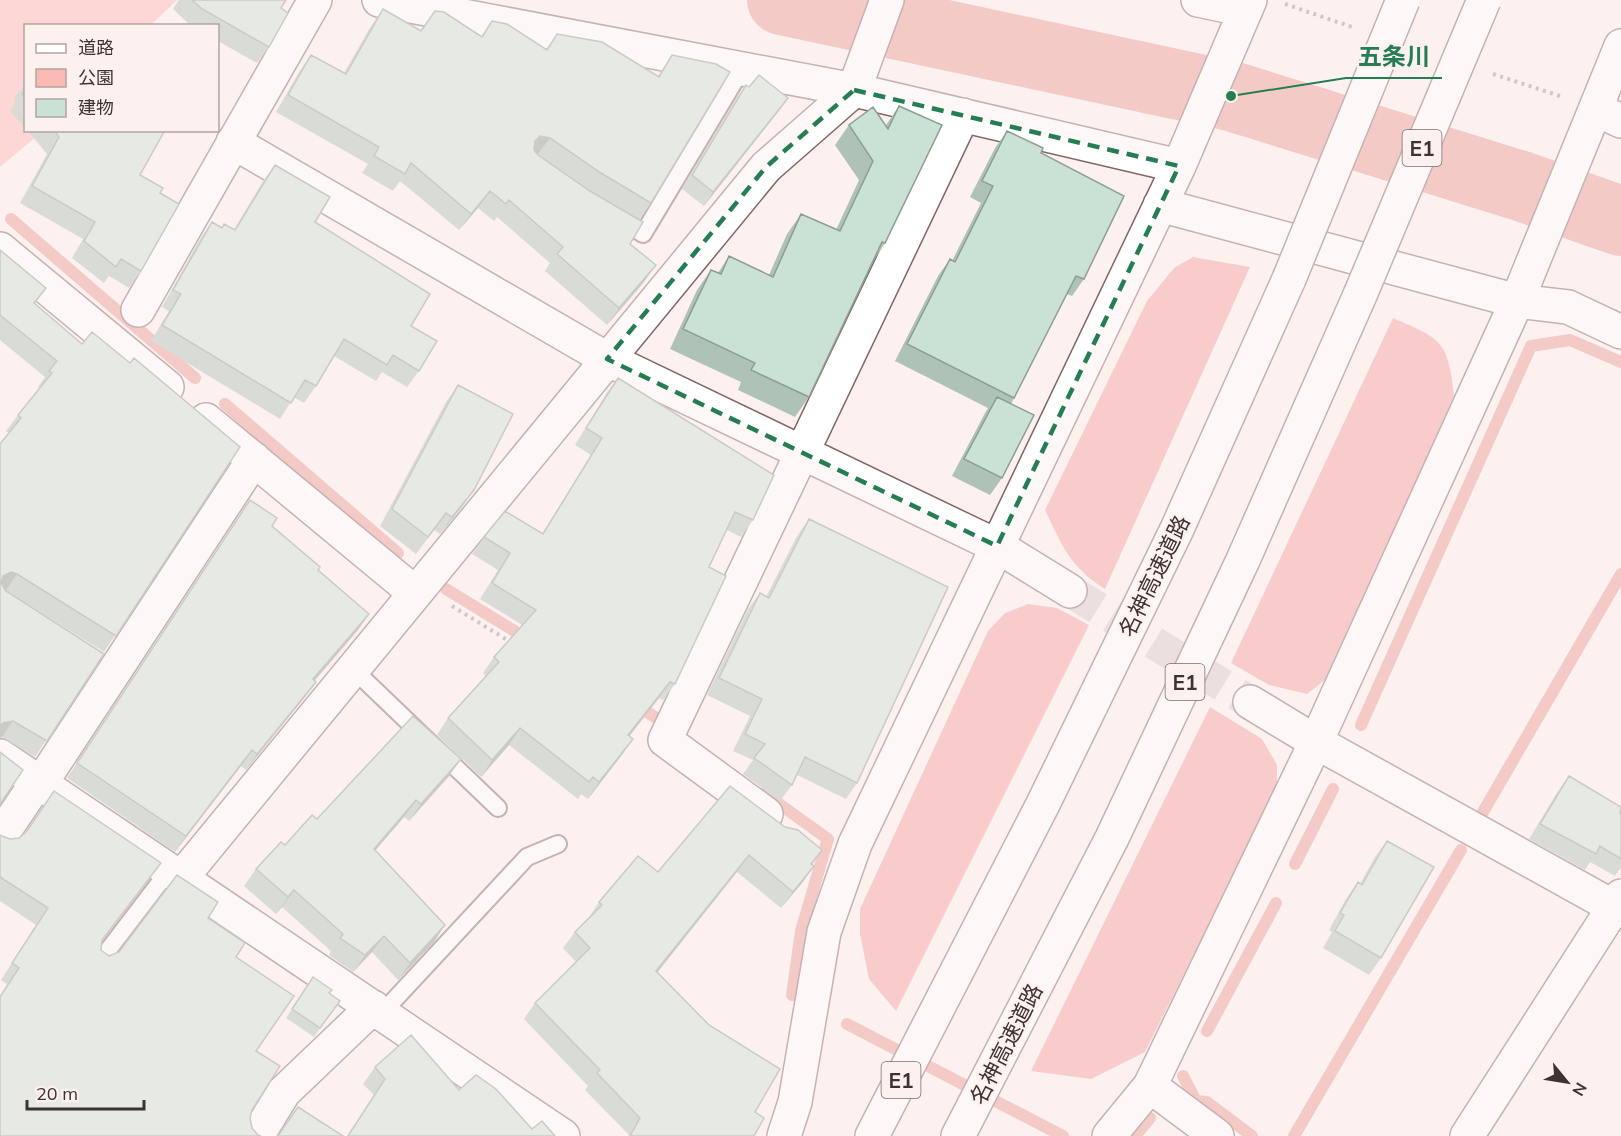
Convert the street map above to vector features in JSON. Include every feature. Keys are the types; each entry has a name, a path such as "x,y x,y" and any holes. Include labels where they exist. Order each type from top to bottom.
{"main road":[{"path":"138,310 315,0"},
{"path":"379,0 743,67 857,78 963,115 1185,153"},
{"path":"176,873 353,669 766,167 857,78 887,0"},
{"path":"784,1136 795,1102 824,932 855,844 1185,153 1245,11 1198,0"},
{"name":"名神高速道路","path":"872,1136 1043,804 1177,529 1289,279 1403,0"},
{"name":"名神高速道路","path":"958,1136 1112,838 1247,549 1360,295 1484,0"},
{"path":"1109,1136 1150,1086 1316,742 1531,266 1603,116 1621,46"},
{"path":"785,828 665,740 963,115"},
{"path":"233,142 607,359 997,546 1070,591"},
{"path":"1160,205 1516,302 1568,307 1621,332"},
{"path":"0,249 254,459 418,589"},
{"path":"0,837 39,782 109,668 254,459"},
{"path":"1250,702 1316,742 1619,905 1467,1136"},
{"path":"0,756 563,1136"},
{"path":"256,1136 284,1092 378,1010"},
{"path":"1150,1086 1216,1136"}],"lane":[{"path":"603,211 643,234 743,67"},
{"path":"353,669 498,808"},
{"path":"378,1010 527,857 558,844"},
{"path":"99,963 176,873"}],"path":[{"path":"418,589 518,648"}],"highlighted area":[{"path":"854,90 1179,166 997,546 607,359 766,167"}],"green space":[{"path":"0,0 177,0 152,24 24,24 24,132 42,132 0,167"}],"shaded area":[{"path":"1193,257 1250,267 1105,589 1084,573 1069,555 1045,510 1147,301 1174,268"},
{"path":"1393,318 1422,331 1439,344 1449,363 1454,395 1335,672 1307,694 1269,685 1231,663"},
{"path":"1028,604 1057,608 1089,625 896,1011 869,979 860,934 860,909 988,631 1005,613"},
{"path":"1210,707 1262,739 1277,765 1277,788 1145,1052 1091,1079 1031,1071"}],"building":[{"path":"192,0 286,0 281,8 288,13 269,47 202,9"},
{"path":"383,9 421,31 435,11 444,12 482,37 492,21 507,24 547,50 557,34 602,42 659,77 672,55 716,64 730,72 651,203 601,173 550,138 540,136 535,141 534,150 538,155 590,191 643,222 630,244 656,265 619,308 557,254 563,247 509,200 506,204 490,191 471,214 411,163 405,174 374,156 379,147 288,95 311,55 346,74"},
{"path":"759,75 788,98 713,192 692,175 746,85 749,87"},
{"path":"899,106 942,125 885,243 882,242 809,397 751,370 755,363 683,329 711,270 721,274 729,256 773,277 801,214 840,231 873,161 849,125 873,107 888,129"},
{"path":"1007,131 1043,148 1041,153 1124,196 1084,279 1076,276 1014,398 907,344 950,259 955,262 993,186 982,181"},
{"path":"55,132 164,132 140,175 163,188 160,193 179,204 141,271 121,259 116,267 84,241 95,222 32,186 59,137"},
{"path":"275,165 330,197 315,222 430,294 411,326 437,341 419,371 393,355 387,365 344,339 316,386 305,380 291,403 162,325 181,294 173,290 212,222 222,228 224,224 235,230"},
{"path":"0,250 46,288 34,303 82,344 92,332 130,363 134,358 240,447 116,636 17,574 11,572 3,576 1,583 6,591 104,654 47,741 13,721 0,726 0,444 21,418 18,415 52,373 49,371 57,361 0,315"},
{"path":"618,378 774,475 753,520 735,512 709,567 726,576 675,684 670,682 628,735 633,739 599,782 593,777 589,782 520,728 492,760 448,718 499,662 494,657 536,610 492,583 510,553 484,537 505,511 543,534 602,438 586,428"},
{"path":"458,385 513,414 474,490 452,517 446,513 428,537 392,509"},
{"path":"997,397 1034,415 1002,478 964,459"},
{"path":"250,500 277,518 272,526 320,567 318,570 369,614 313,679 316,682 257,754 252,750 186,836 77,763"},
{"path":"809,519 948,587 857,783 805,757 792,785 754,758 765,744 745,734 762,699 719,678 760,593 769,598"},
{"path":"413,716 461,759 421,804 416,800 374,849 445,925 410,963 384,936 365,955 340,938 343,934 294,890 288,897 256,869 281,842 285,845 312,815 317,819"},
{"path":"0,752 23,770 0,804"},
{"path":"1569,776 1621,807 1621,859 1600,846 1596,854 1540,824"},
{"path":"730,786 785,827 798,830 822,850 811,864 814,866 793,892 749,855 656,971 709,1025 780,1069 755,1112 764,1118 754,1136 630,1136 640,1118 597,1073 600,1070 535,1003 590,948 575,932 602,905 599,902 638,856 658,872"},
{"path":"54,791 161,863 102,940 101,950 109,956 119,952 177,875 218,902 208,918 245,943 236,957 294,996 256,1051 280,1066 252,1110 250,1118 252,1128 261,1136 0,1136 0,997 19,968 12,963 48,908 0,877 0,835 10,839 19,838 27,831"},
{"path":"1387,841 1434,867 1381,958 1335,931 1344,915 1340,913 1358,882 1362,885"},
{"path":"313,977 332,990 329,993 340,1001 320,1028 292,1009"},
{"path":"411,1035 459,1090 476,1075 496,1089 532,1129 542,1121 555,1136 348,1136 385,1079 375,1067"},
{"path":"298,1107 343,1136 278,1136"}],"waterway":[{"path":"782,0 1231,96 1521,186 1621,221"},
{"path":"11,219 195,378"},
{"path":"1361,725 1531,346 1570,340 1621,362"},
{"path":"225,404 398,553"},
{"path":"1483,812 1621,574"},
{"path":"446,589 529,640"},
{"path":"636,705 658,719"},
{"path":"1295,864 1333,789"},
{"path":"764,793 828,839 801,931 792,995"},
{"path":"1294,1136 1461,850"},
{"path":"1207,1031 1276,903"},
{"path":"847,1024 1063,1136"},
{"path":"1183,1076 1196,1101 1207,1102 1252,1136"},
{"path":"1135,1136 1150,1118"}],"tunnel":[{"path":"1070,591 1250,702"}],"place":[{"name":"五条川","path":"1231,96"}]}
